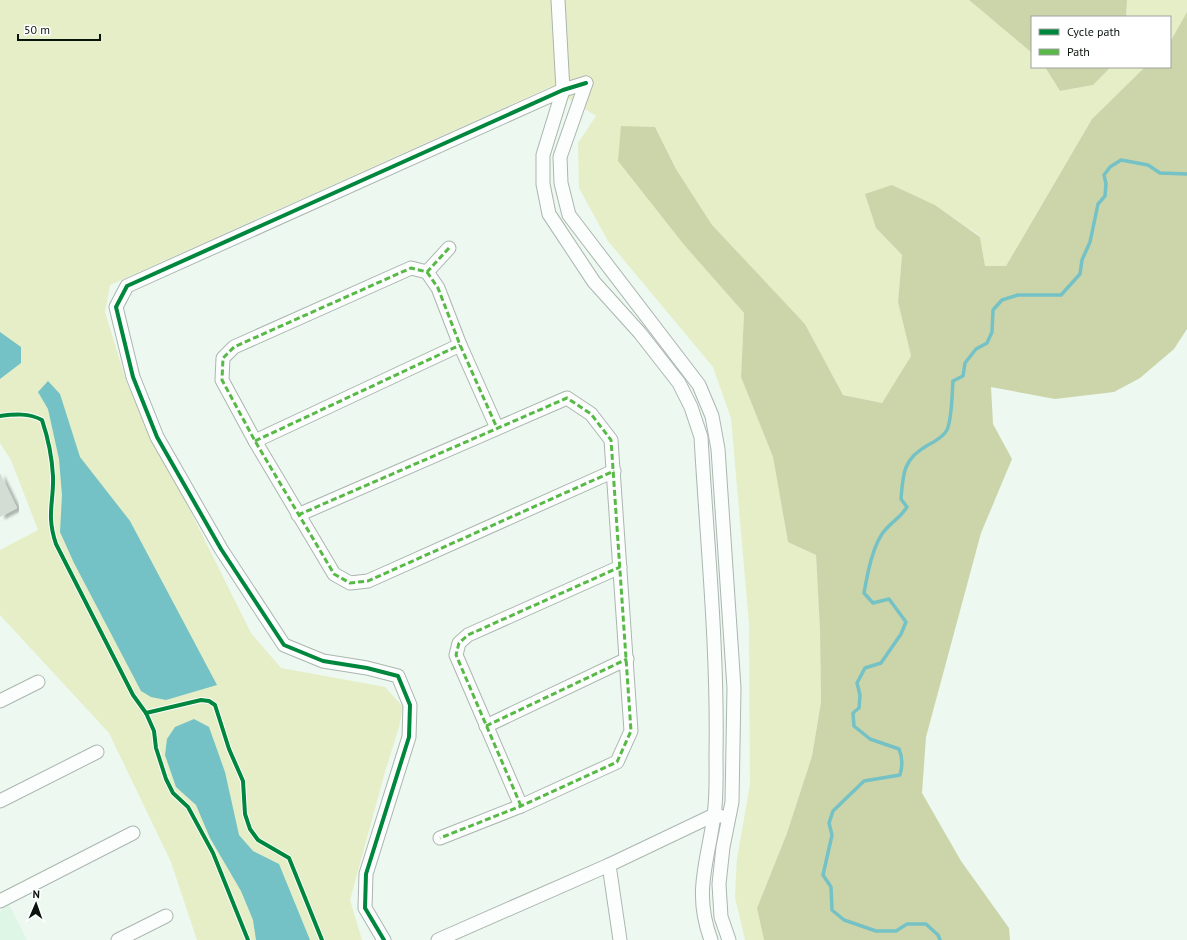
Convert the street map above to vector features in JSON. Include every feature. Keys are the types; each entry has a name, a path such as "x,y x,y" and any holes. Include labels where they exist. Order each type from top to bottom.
{"street":[{"path":"558,0 563,90 543,155 543,184 549,214 594,282 640,333 679,383 691,407 701,437 716,687 714,815 706,856 701,897 704,919 711,940"},
{"path":"384,940 365,908 366,874 409,737 410,705 398,676 367,668 323,661 284,645 220,549 157,437 133,378 116,307 127,286 563,90 586,84 560,157 561,183 569,215 699,385 712,416 718,448 722,487 734,688 732,802 719,884 721,917 729,940"},
{"path":"427,272 450,248"},
{"path":"497,428 460,345 438,288 427,272 411,268 234,347 223,358 222,380 255,441 334,574 350,583 368,581 614,472"},
{"path":"255,441 460,345"},
{"path":"298,515 566,398 591,414 611,440 631,731 617,762 521,806 440,838"},
{"path":"521,806 456,655 459,643 468,635 620,567"},
{"path":"486,726 627,659"},
{"path":"0,701 38,682"},
{"path":"0,801 97,752"},
{"path":"438,940 609,864 714,815 729,817"},
{"path":"0,901 133,833"},
{"path":"609,864 620,940"},
{"path":"118,940 166,916"}],"shaded area":[{"path":"8,903 27,940 0,940 0,912"}],"green space":[{"path":"0,0 969,0 1031,52 1031,68 1046,68 1060,91 1093,85 1110,68 1144,68 1092,119 1006,266 985,266 980,236 935,205 892,185 876,228 902,255 898,302 911,356 882,403 843,395 805,324 712,226 676,169 655,127 685,246 744,313 741,377 773,457 788,541 816,555 820,630 821,702 812,756 787,833 757,908 764,940 745,940 735,897 737,859 750,784 749,624 731,418 713,367 608,241 579,188 578,143 596,116 550,87 110,285 105,312 127,384 251,633 281,668 385,687 403,707 399,727 385,772 350,900 362,940 197,940 171,862 109,733 0,615 0,550 38,530 11,460 0,443"},
{"path":"969,0 1127,0 1126,16 1031,16 1031,52"},
{"path":"1127,0 1187,0 1187,12 1171,40 1171,16 1126,16"},
{"path":"1187,12 1187,329 1174,349 1140,378 1114,392 1055,399 991,387 993,424 1012,459 981,533 926,737 922,793 961,861 1009,928 1010,940 764,940 757,908 787,833 812,756 821,702 820,630 816,555 788,542 773,457 741,377 744,313 685,246 618,161 621,126 655,127 676,169 712,225 805,324 843,395 882,403 911,356 898,302 902,255 876,228 865,194 892,185 935,205 980,237 985,266 1006,266 1092,119 1144,68 1171,68 1171,40"},
{"path":"1046,68 1110,68 1093,85 1060,91"}],"water":[{"path":"0,332 21,347 21,363 0,379"},
{"path":"48,381 60,394 80,457 130,521 217,685 166,700 151,697 141,691 74,563 60,532 62,495 59,459 48,409 38,392"},
{"path":"194,719 209,727 225,772 239,835 253,851 279,864 310,940 256,940 253,920 241,891 210,838 196,805 176,787 165,755 167,739 175,727"}],"building":[{"path":"0,473 17,508 0,517"}],"waterway":[{"path":"940,940 938,935 926,924 907,924 896,931 876,931 844,920 832,910 831,887 823,875 832,835 829,823 833,811 864,781 900,775 902,768 902,759 899,749 870,739 854,726 853,713 859,708 860,695 857,683 865,668 881,663 901,634 906,622 889,599 873,603 864,593 874,550 881,535 907,507 901,499 904,474 909,461 920,450 938,439 947,430 951,413 953,381 963,376 965,363 976,349 987,343 992,332 993,310 1002,300 1018,295 1061,295 1080,274 1082,260 1090,242 1098,204 1105,196 1106,184 1104,175 1110,167 1121,160 1148,165 1160,173 1187,174"}],"marked path":[{"path":"449,248 427,272 411,268 234,347 223,358 222,380 255,441 334,574 350,583 368,581 614,471"},
{"path":"427,272 438,288 460,345 497,428"},
{"path":"255,441 460,345"},
{"path":"298,515 567,398 591,414 611,440 631,731 617,762 521,806 440,838"},
{"path":"521,806 456,655 459,643 468,635 620,567"},
{"path":"486,726 627,659"}],"cycle path":[{"path":"384,940 365,908 366,874 409,737 410,705 398,676 367,668 323,661 284,645 221,549 157,437 133,377 116,307 127,286 563,90 586,83"},
{"path":"0,416 22,415 32,416 42,420 52,462 53,485 51,525 56,544 133,695 146,713 154,731 156,748 166,779 173,793 188,807 213,853 248,940"},
{"path":"146,713 201,700 209,701 215,705 229,749 243,781 245,814 250,829 258,840 289,858 322,940"}]}
